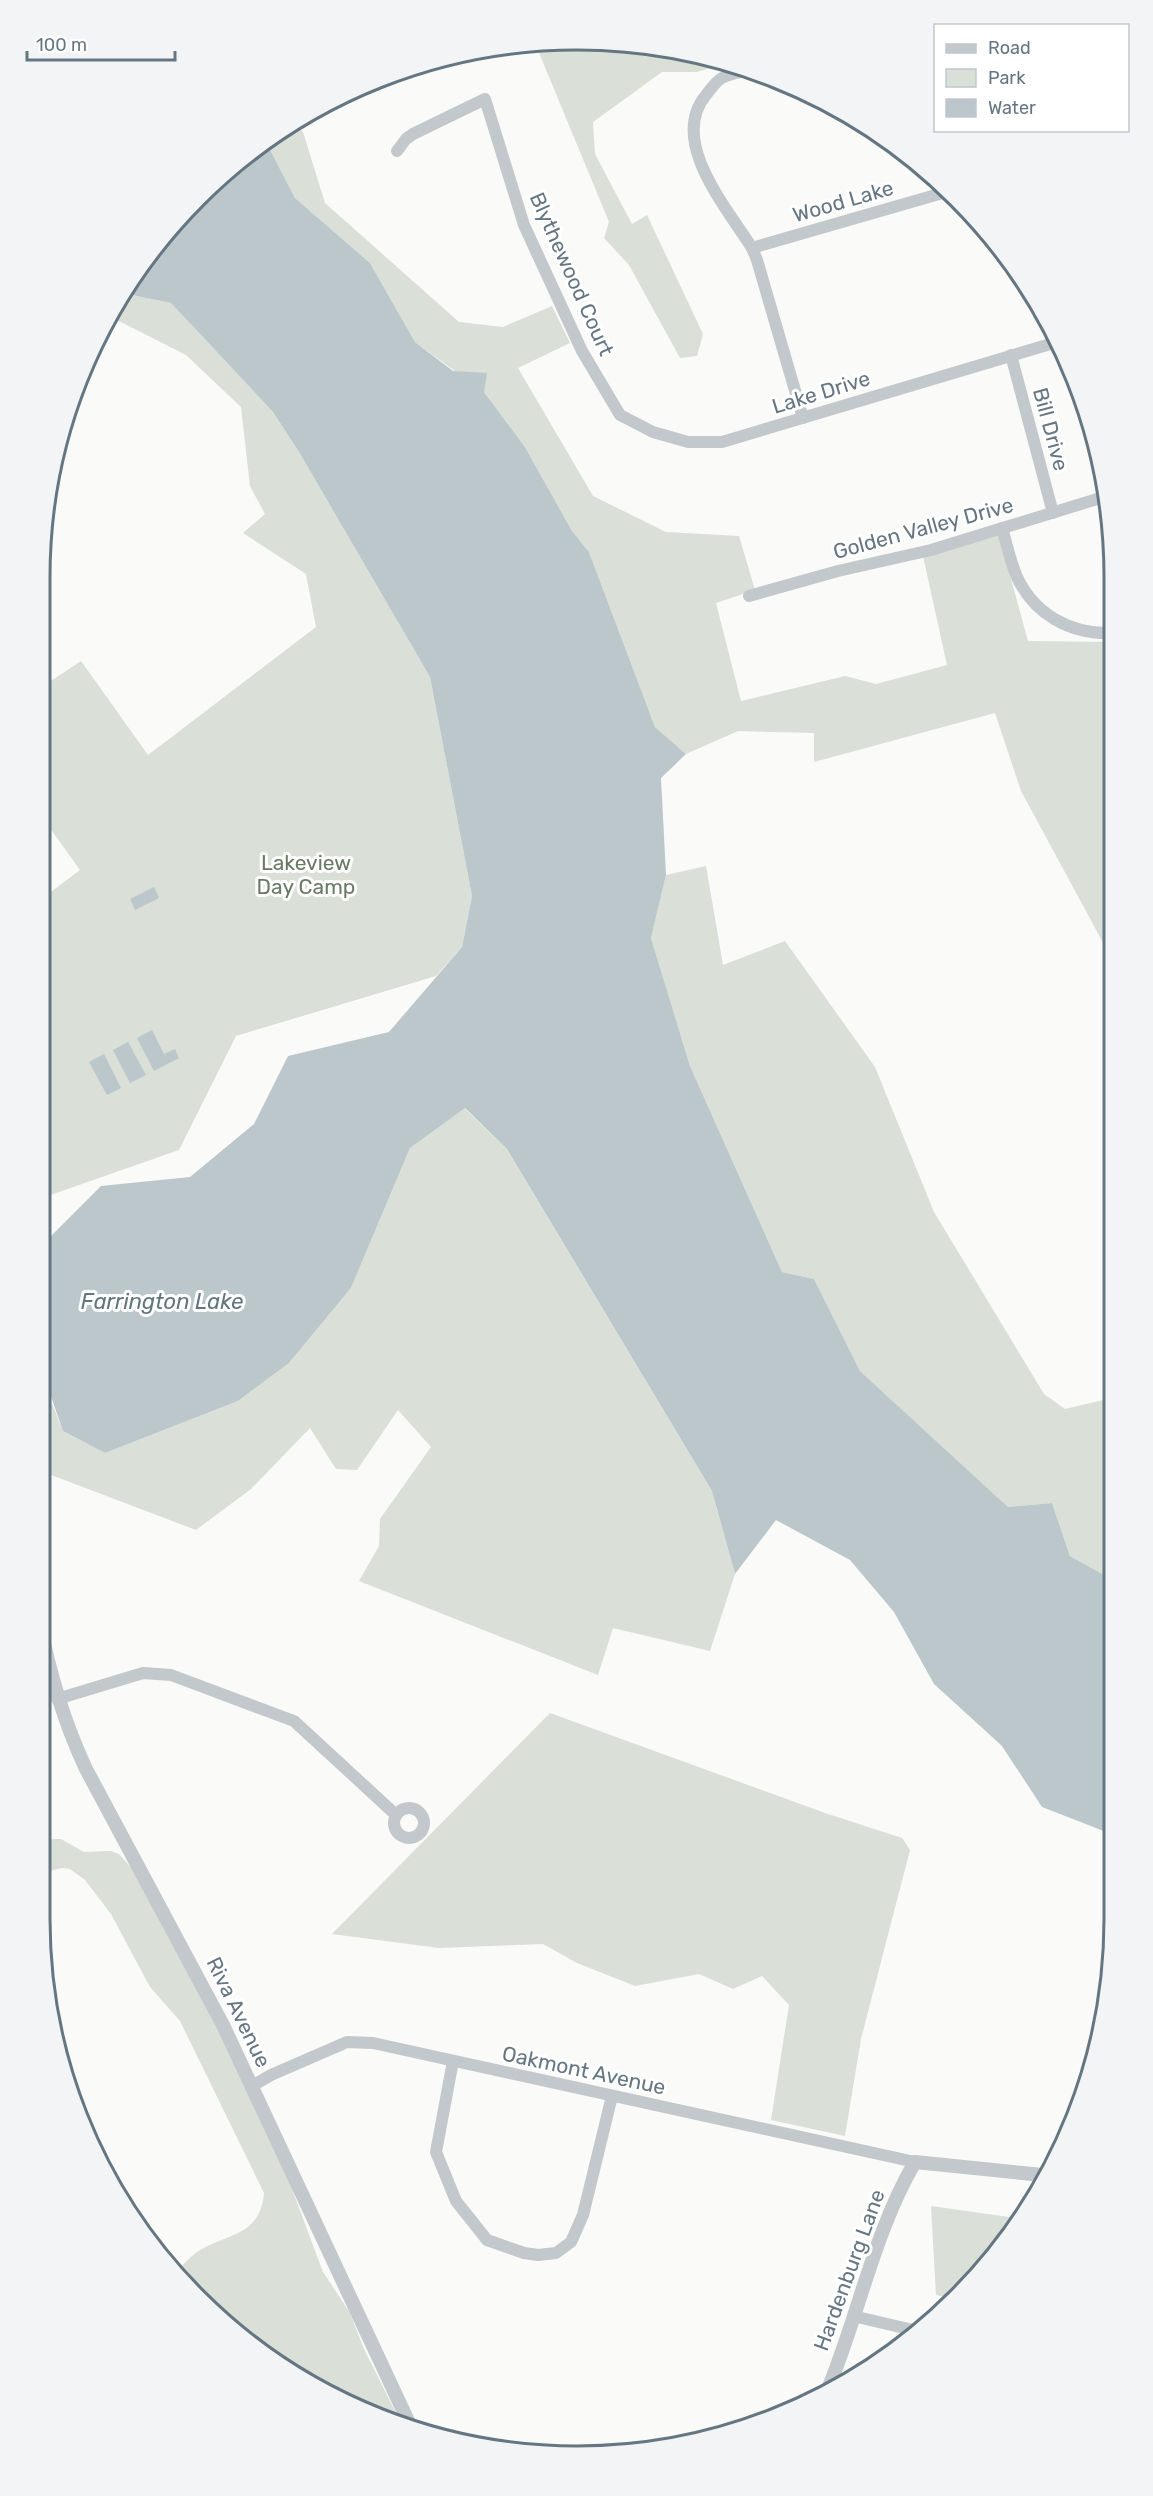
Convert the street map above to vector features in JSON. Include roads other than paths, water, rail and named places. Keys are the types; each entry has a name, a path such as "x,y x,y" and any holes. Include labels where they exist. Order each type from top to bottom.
{"street":[{"path":"735,74 720,78 703,99 694,120 694,143 704,171 752,248 803,418"},
{"name":"Blythewood Court","path":"397,151 413,134 485,99 524,225 582,351 608,394"},
{"name":"Wood Lake","path":"752,248 939,194"},
{"name":"Lake Drive","path":"608,394 620,415 653,432 688,442 722,442 1050,344"},
{"name":"Bill Drive","path":"1011,356 1053,513"},
{"name":"Golden Valley Drive","path":"749,596 838,571 931,550 1097,499"},
{"path":"1002,528 1017,576 1032,603 1060,624 1096,634 1104,633"},
{"name":"Riva Avenue","path":"50,1668 57,1699 86,1769 185,1951 252,2086 407,2419"},
{"path":"57,1699 143,1673 171,1675 294,1721 396,1814"},
{"name":"Oakmont Avenue","path":"252,2086 271,2075 347,2042 373,2043 915,2162"},
{"path":"453,2061 436,2152 456,2201 487,2240 524,2253 538,2255 556,2253 571,2242 583,2215 612,2096"},
{"path":"915,2162 1038,2175"},
{"name":"Hardenburg Lane","path":"830,2381 887,2221 902,2184 915,2162"},
{"path":"853,2316 908,2329"}],"water":[{"name":"Farrington Lake","path":"269,148 295,198 370,263 415,342 453,371 487,373 484,392 525,447 572,531 589,552 655,727 686,754 661,778 666,875 651,938 690,1066 782,1272 814,1279 860,1371 1008,1507 1052,1503 1070,1556 1104,1575 1104,1831 1042,1807 1002,1746 934,1684 894,1612 850,1560 776,1520 735,1574 712,1491 507,1149 465,1108 410,1148 351,1288 289,1363 238,1401 105,1453 63,1431 50,1394 50,1237 101,1186 190,1177 254,1124 288,1056 389,1032 462,947 472,896 430,677 299,452 273,412 171,303 131,295 180,229 229,180"},
{"path":"154,887 159,898 135,910 130,899"},
{"path":"152,1030 164,1054 175,1049 179,1058 154,1071 137,1038"},
{"path":"128,1042 146,1075 130,1083 113,1050"},
{"path":"104,1054 121,1088 107,1095 89,1062"}],"park label":[{"name":"Lakeview Day Camp","path":"306,874"}]}
